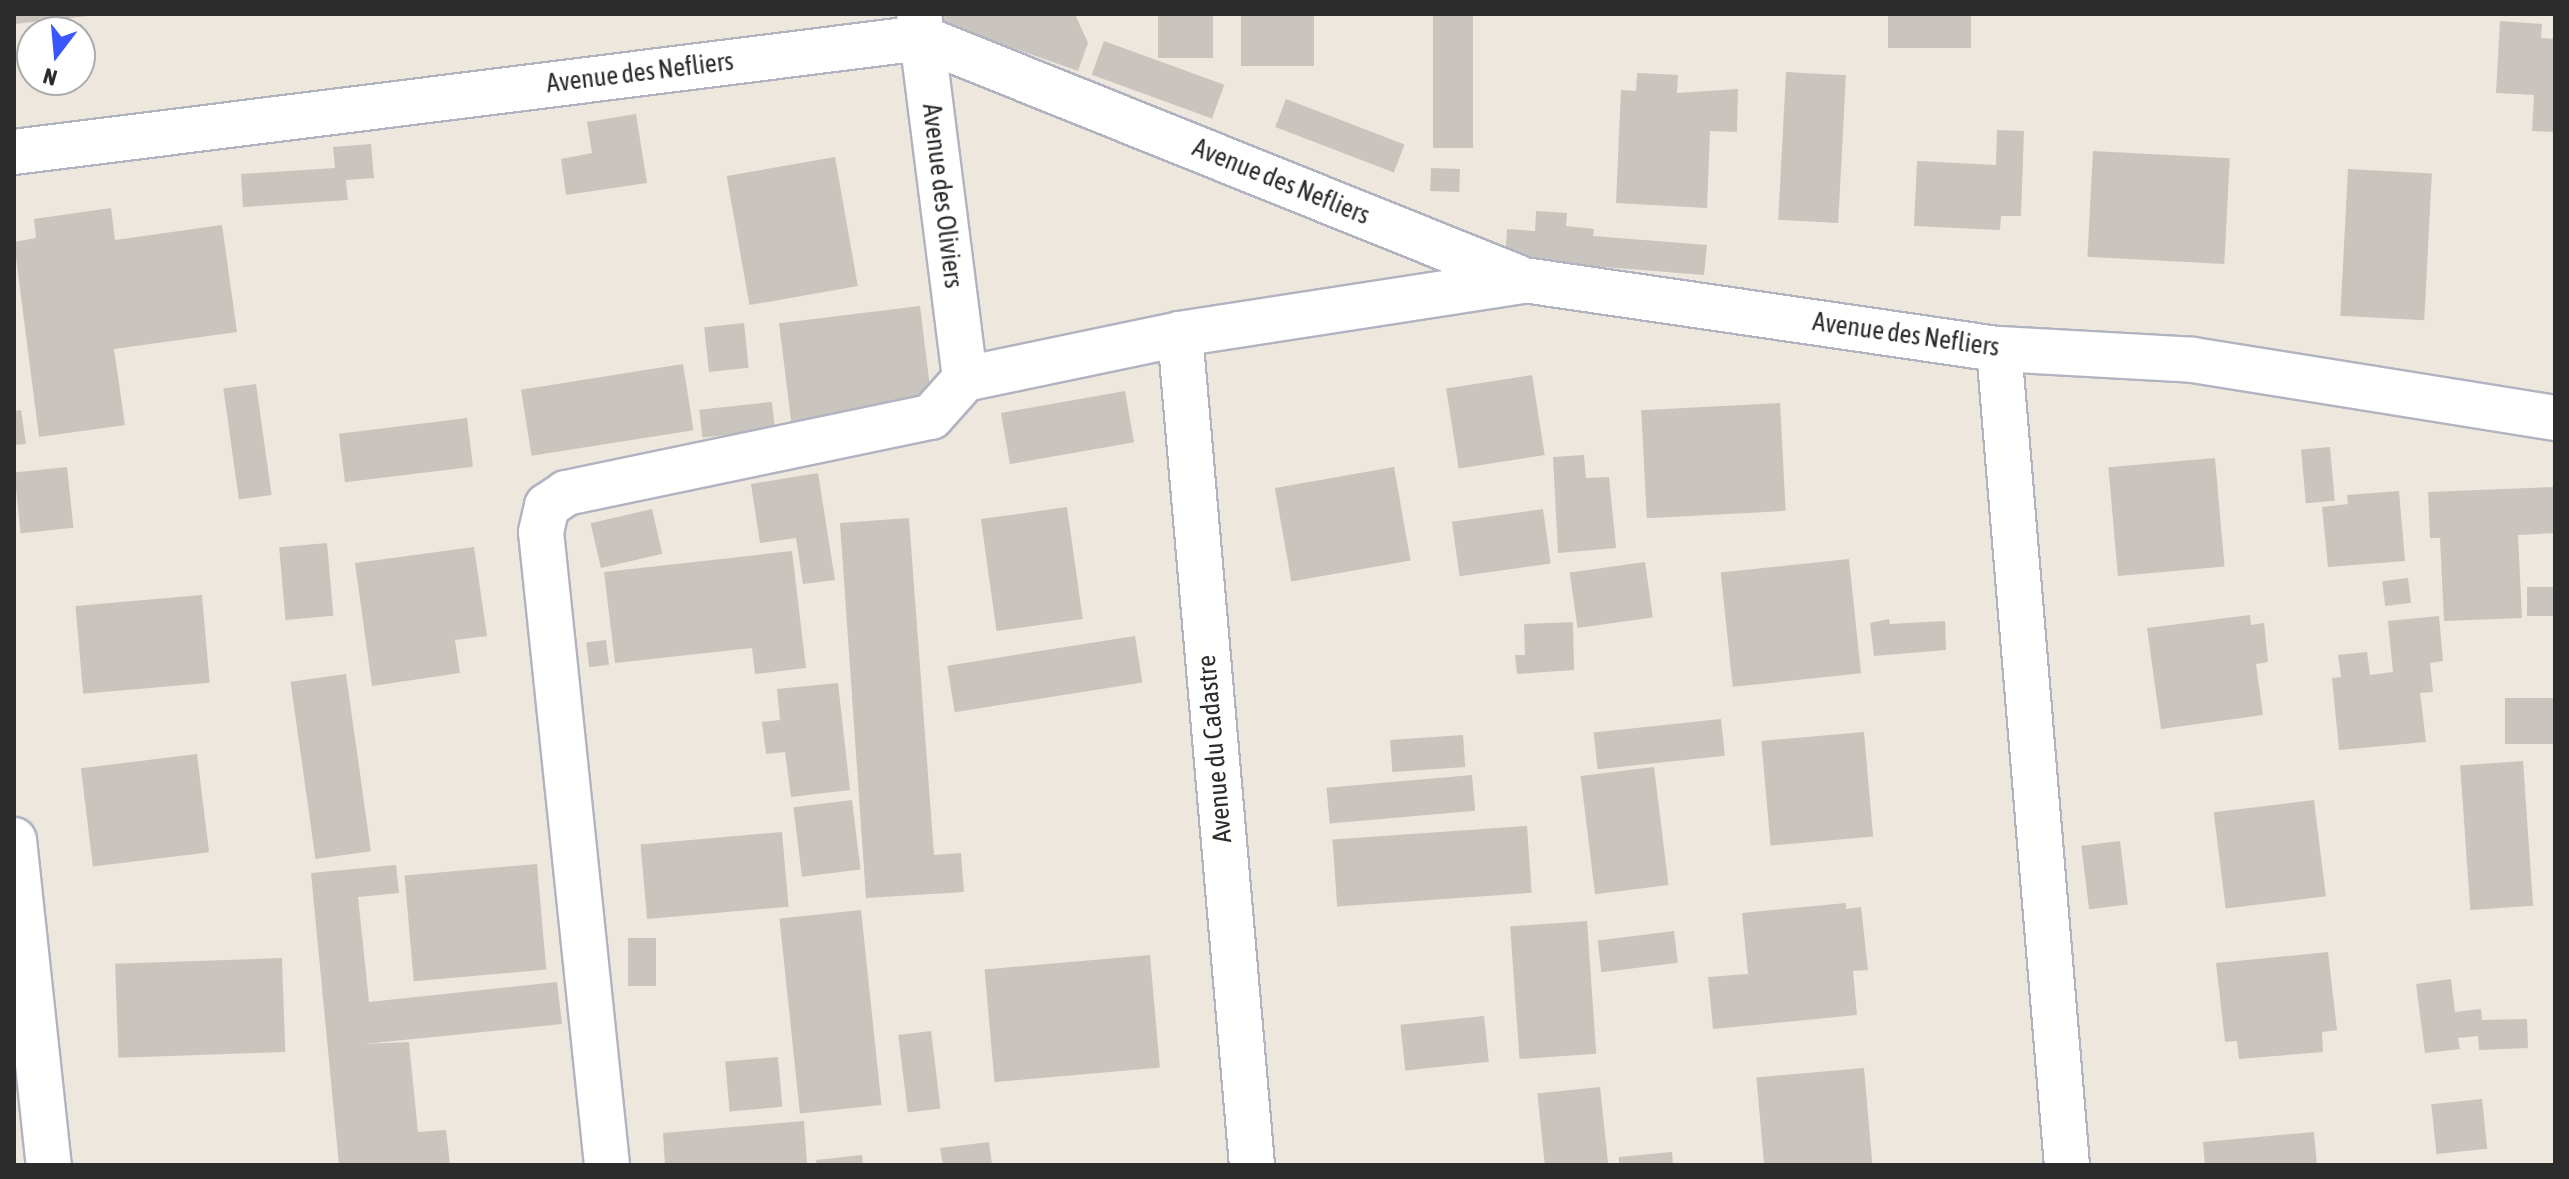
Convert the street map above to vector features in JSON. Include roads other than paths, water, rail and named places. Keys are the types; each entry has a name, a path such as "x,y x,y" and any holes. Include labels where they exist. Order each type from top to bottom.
{"street":[{"name":"Avenue des Nefliers","path":"14,152 921,26 1524,280 1999,349 2193,360 2555,418"},
{"name":"Avenue des Oliviers","path":"921,26 965,379"},
{"path":"607,1165 541,532 543,514 566,493 931,417 965,379 1180,334 1524,280"},
{"name":"Avenue du Cadastre","path":"1180,334 1252,1165"},
{"path":"1999,349 2067,1165"},
{"path":"14,840 49,1165"}]}
